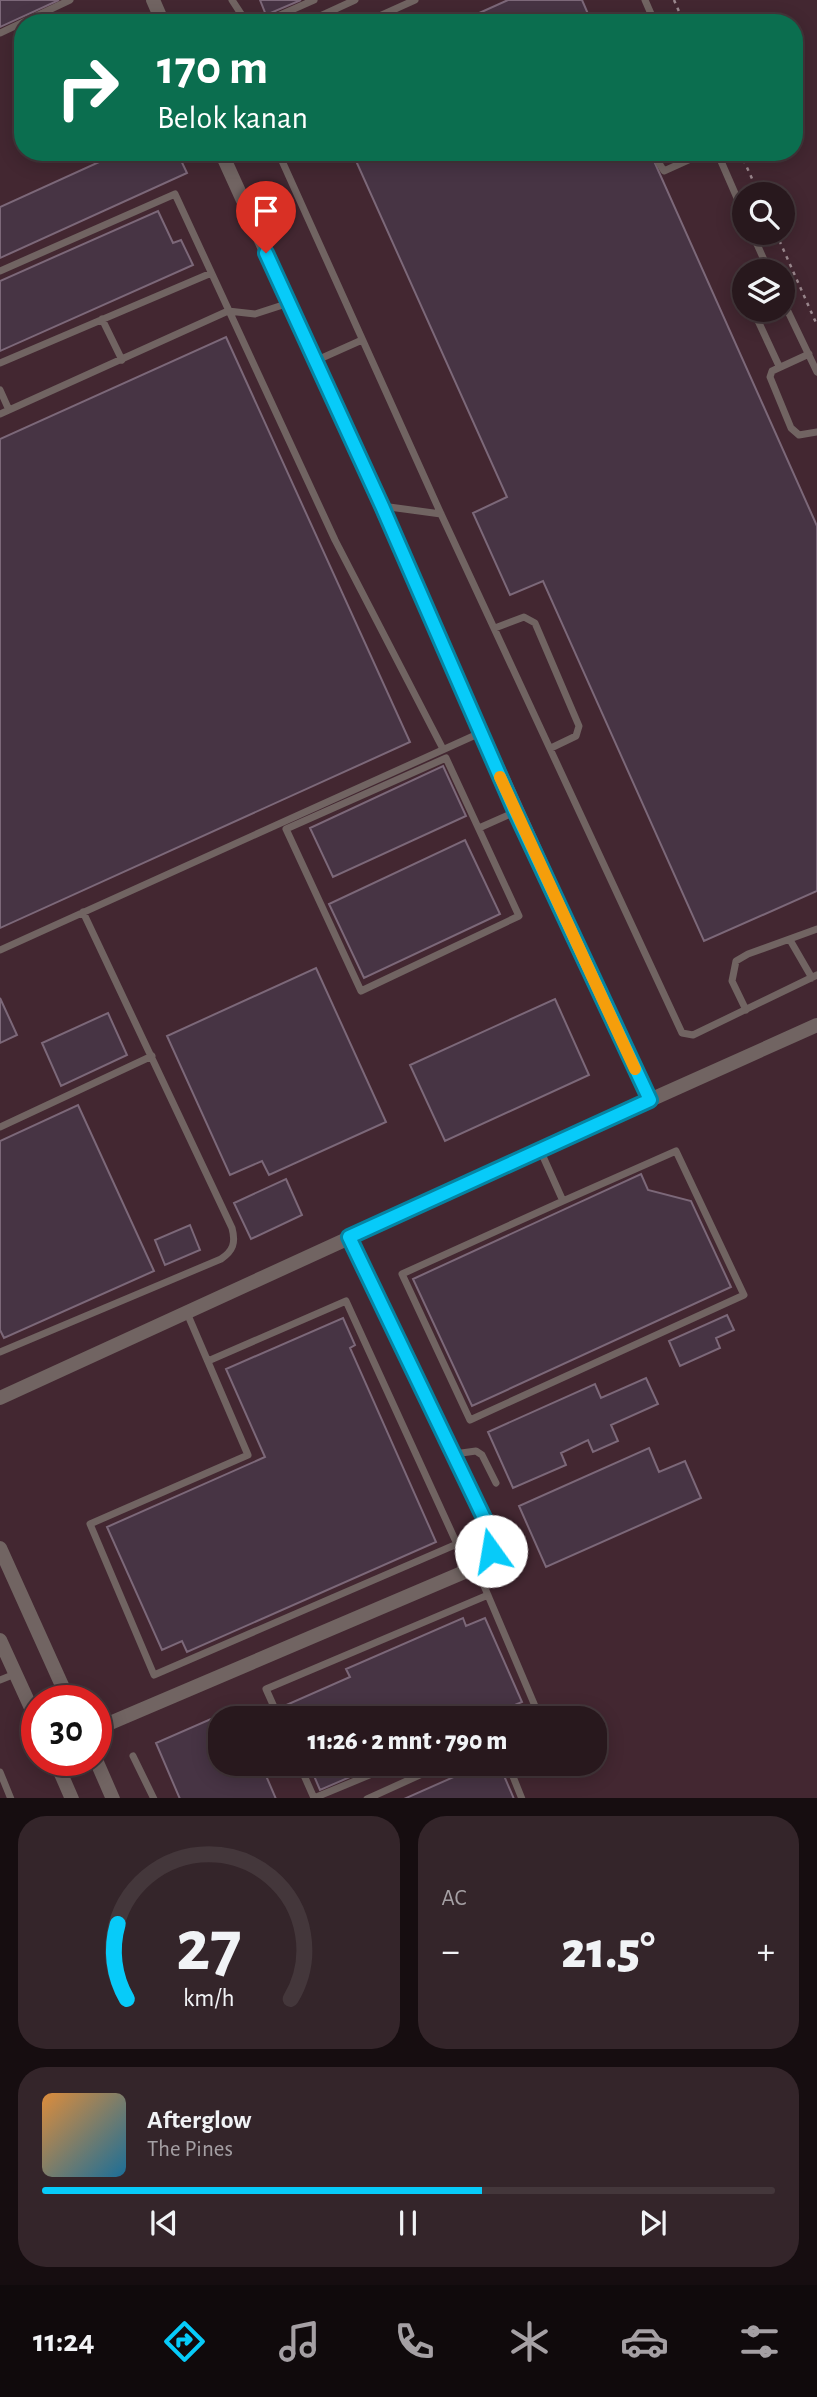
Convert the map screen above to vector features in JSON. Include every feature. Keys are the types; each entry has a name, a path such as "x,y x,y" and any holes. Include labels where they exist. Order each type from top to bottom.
{"street":[{"path":"225,161 314,362 382,506 515,811 650,1100"},
{"path":"0,1398 817,1025"},
{"path":"112,1722 476,1567 487,1559 492,1539 349,1237"},
{"path":"0,1548 62,1685"},
{"path":"0,1640 21,1687"},
{"path":"62,1776 72,1798"},
{"path":"103,1776 113,1798"}],"lane":[{"path":"40,14 70,0"},
{"path":"282,14 314,0"},
{"path":"325,14 355,0"},
{"path":"383,14 415,0"},
{"path":"282,161 441,514 682,1032 693,1035 814,977 790,940"},
{"path":"658,161 664,170 685,161"},
{"path":"721,161 732,186"},
{"path":"0,271 175,194 209,274 335,541 443,749"},
{"path":"0,363 209,274"},
{"path":"0,414 228,311 255,314 289,303"},
{"path":"102,319 122,360"},
{"path":"759,322 779,366"},
{"path":"793,322 817,372"},
{"path":"314,362 362,340"},
{"path":"809,354 779,366 772,371 771,381 791,428 799,435 817,432"},
{"path":"0,390 9,410"},
{"path":"382,506 441,514"},
{"path":"495,628 524,617 535,623 579,726 576,736 551,748"},
{"path":"0,950 480,733"},
{"path":"446,758 479,828 519,916 361,990 286,829 446,758"},
{"path":"479,828 515,811"},
{"path":"0,1352 221,1259 232,1250 235,1243 232,1228 83,912"},
{"path":"747,1010 732,981 736,961 748,954 817,929"},
{"path":"0,1127 152,1056"},
{"path":"541,1152 563,1200"},
{"path":"676,1152 744,1295 470,1420 402,1274 563,1200 676,1152"},
{"path":"187,1313 248,1455 90,1524 155,1675 457,1544 346,1301 208,1361"},
{"path":"453,1454 476,1451 482,1455 496,1483"},
{"path":"476,1567 535,1706"},
{"path":"274,1706 266,1689 488,1595"},
{"path":"0,1680 15,1674"},
{"path":"133,1756 154,1798"},
{"path":"0,1772 11,1798"},
{"path":"304,1776 314,1798 367,1776"},
{"path":"366,1798 416,1776"},
{"path":"514,1776 523,1798"}],"path":[{"path":"744,161 754,182"},
{"path":"781,245 817,325"}],"shaded area":[{"path":"0,0 817,0 817,1798 0,1798"}],"building":[{"path":"0,0 59,0 28,14 14,14 14,21 0,27"},
{"path":"260,0 301,0 268,14 266,14"},
{"path":"508,0 582,0 588,14 477,14"},
{"path":"101,161 181,161 187,173 0,258 0,207"},
{"path":"356,161 654,161 817,526 817,891 704,941 543,581 510,595 473,513 507,497"},
{"path":"158,211 173,243 181,240 193,265 0,351 0,281"},
{"path":"226,337 410,742 0,928 0,439"},
{"path":"443,766 466,816 333,877 310,828"},
{"path":"465,840 500,914 364,978 329,904"},
{"path":"316,968 386,1122 269,1175 262,1161 230,1175 167,1036"},
{"path":"0,998 17,1035 0,1043"},
{"path":"555,999 589,1075 445,1141 410,1065"},
{"path":"108,1013 127,1055 61,1086 42,1043"},
{"path":"78,1105 154,1271 4,1338 0,1330 0,1141"},
{"path":"641,1174 648,1190 691,1201 731,1287 472,1406 413,1279"},
{"path":"286,1179 302,1215 251,1239 234,1203"},
{"path":"190,1225 200,1250 165,1265 155,1240"},
{"path":"727,1315 734,1330 716,1338 720,1348 680,1366 669,1341"},
{"path":"343,1318 355,1345 350,1348 436,1542 187,1652 182,1641 162,1650 107,1527 265,1457 226,1369"},
{"path":"646,1378 658,1404 611,1425 618,1441 593,1452 588,1440 561,1453 566,1465 513,1488 488,1432 595,1384 601,1398"},
{"path":"649,1448 659,1472 685,1461 701,1498 546,1567 519,1506"},
{"path":"463,1618 466,1626 485,1618 522,1702 512,1706 284,1706 350,1677 346,1669"},
{"path":"208,1720 208,1776 266,1776 276,1798 180,1798 156,1743"},
{"path":"314,1776 352,1776 320,1790"},
{"path":"456,1776 504,1776 514,1798 406,1798"}],"slow traffic":[{"path":"500,777 635,1069"}],"route":[{"path":"266,253 382,506 515,811 650,1100 541,1152 349,1237 485,1520 492,1539 491,1551"}]}
